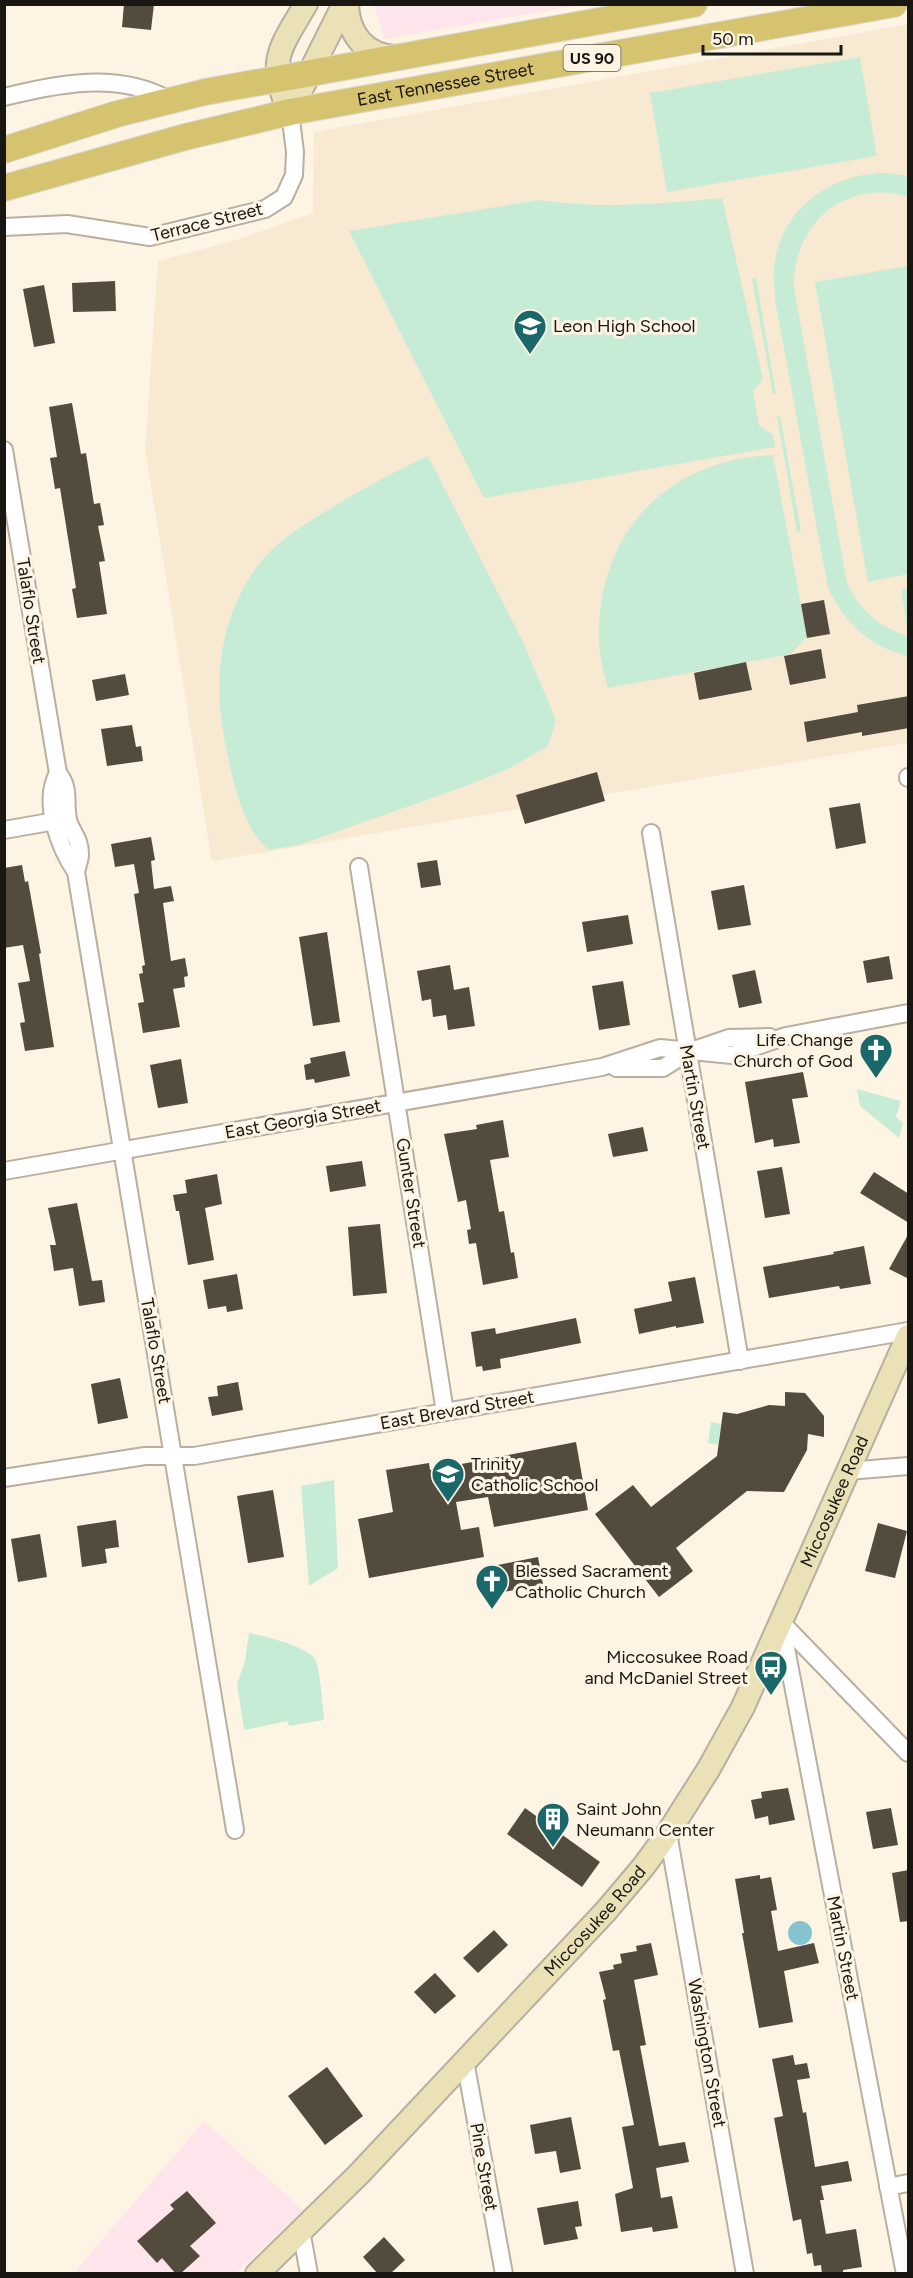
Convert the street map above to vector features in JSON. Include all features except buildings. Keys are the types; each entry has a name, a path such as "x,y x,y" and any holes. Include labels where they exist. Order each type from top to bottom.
{"main road":[{"name":"East Tennessee Street","path":"4,150 169,100 278,78 694,4"},
{"name":"East Tennessee Street","path":"4,188 185,137 290,112 894,4"}],"street":[{"path":"290,112 278,78 278,61 281,49 306,4"},
{"path":"290,112 346,4"},
{"path":"346,4 350,26 359,42 376,53 396,57"},
{"path":"4,97 45,87 89,82 139,88 169,100"},
{"name":"Terrace Street","path":"4,228 67,224 150,237 259,212 284,197 293,180 295,159 290,112"},
{"name":"Talaflo Street","path":"4,450 58,773 68,795 61,820 77,836 80,856 76,872 236,1830"},
{"path":"4,830 61,820"},
{"name":"Martin Street","path":"651,833 740,1361"},
{"name":"Gunter Street","path":"359,867 445,1413"},
{"name":"East Georgia Street","path":"4,1171 602,1067 660,1048 688,1052 729,1038 786,1036 909,1013"},
{"name":"East Brevard Street","path":"4,1478 146,1456 194,1456 909,1333"},
{"name":"Miccosukee Road","path":"257,2274 359,2174 606,1911 668,1833 708,1770 743,1707 909,1333"},
{"path":"848,1471 909,1466"},
{"path":"781,1622 909,1753"},
{"name":"Martin Street","path":"781,1622 905,2274"},
{"name":"Washington Street","path":"668,1833 745,2274"},
{"name":"Pine Street","path":"465,2061 504,2274"},
{"path":"888,2187 909,2183"},
{"path":"301,2230 309,2274"}],"shaded area":[{"path":"374,4 580,4 580,5 384,39"},
{"name":"Leon High School","path":"908,24 908,743 212,861 145,449 158,261 233,241 313,213 314,132"},
{"path":"204,2121 303,2210 236,2273 73,2274"}],"green space":[{"path":"860,57 877,156 667,192 650,93"},
{"path":"886,173 908,176 908,197 885,193 863,194 844,200 827,211 813,226 802,244 796,265 794,288 847,583 852,593 871,616 888,628 908,636 908,656 870,640 860,632 842,612 828,588 775,300 774,280 778,247 786,228 812,198 846,180"},
{"path":"722,198 763,379 753,391 759,425 773,435 775,447 484,498 349,231 539,200 607,205 654,204"},
{"path":"908,266 908,574 868,582 815,282"},
{"path":"756,278 776,394 773,394 752,279"},
{"path":"777,416 780,416 801,531 797,532"},
{"path":"773,455 807,637 791,654 608,688 599,643 601,604 609,569 624,538 644,510 669,488 700,471 734,460"},
{"path":"428,456 523,642 556,720 548,746 508,769 466,786 299,845 268,850 253,831 241,806 224,737 219,689 220,665 230,618 251,575 278,544 346,499"},
{"path":"908,588 908,626 907,626 901,589"},
{"path":"857,1089 901,1101 896,1117 903,1123 899,1138 860,1106"},
{"path":"711,1422 721,1424 718,1445 708,1443"},
{"path":"334,1480 338,1568 309,1586 301,1486"},
{"path":"249,1633 295,1646 315,1659 320,1679 324,1720 289,1726 287,1721 244,1730 237,1684 245,1661"}],"water":[{"path":"800,1921 805,1922 811,1928 811,1938 805,1944 800,1945 795,1944 789,1938 788,1933 789,1928 795,1922"}],"place":[{"name":"Leon High School","path":"530,355"},
{"name":"Life Change Church of God","path":"876,1079"},
{"name":"Trinity Catholic School","path":"448,1503"},
{"name":"Blessed Sacrament Catholic Church","path":"492,1610"},
{"name":"Miccosukee Road and McDaniel Street","path":"771,1696"},
{"name":"Saint John Neumann Center","path":"553,1848"}]}
